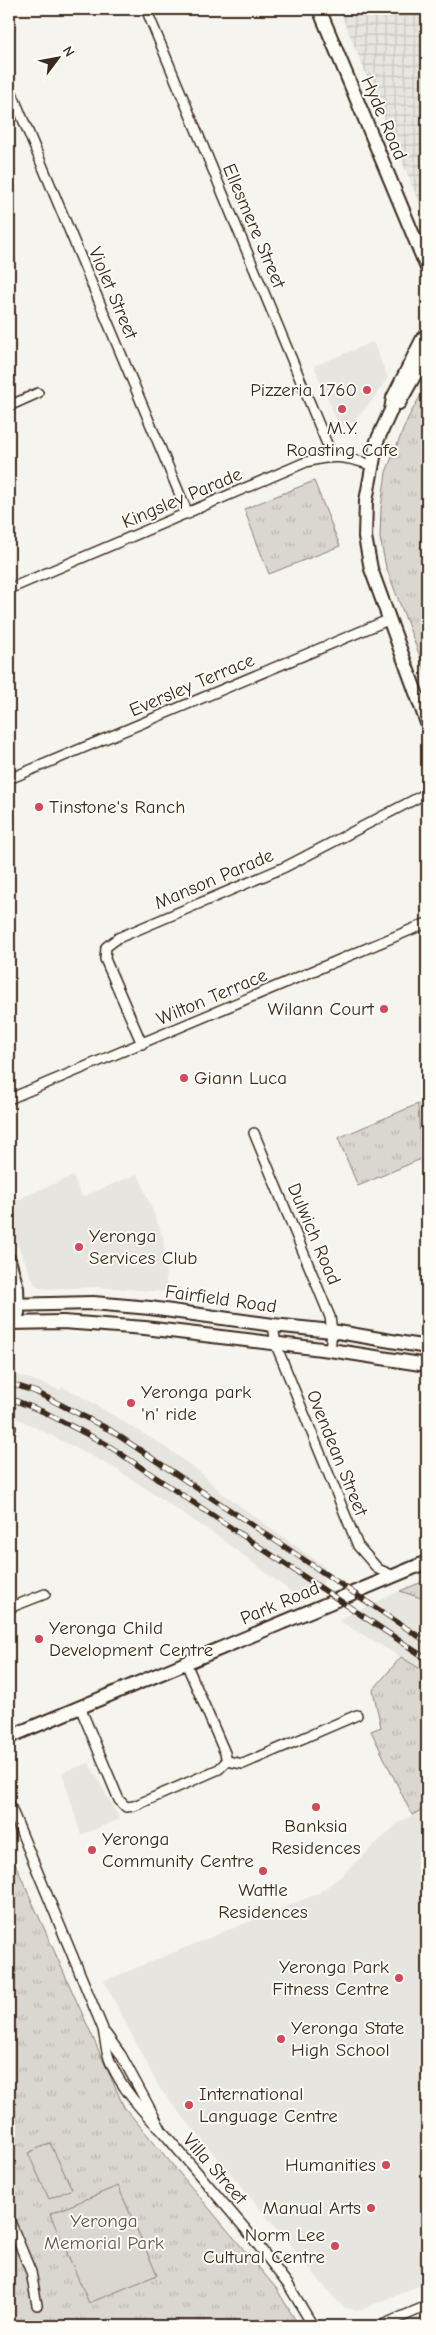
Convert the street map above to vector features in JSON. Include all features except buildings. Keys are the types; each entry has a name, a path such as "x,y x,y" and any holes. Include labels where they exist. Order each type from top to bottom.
{"street":[{"name":"Ellesmere Street","path":"146,9 332,456"},
{"name":"Hyde Road","path":"319,9 427,268"},
{"name":"Violet Street","path":"9,86 188,514"},
{"path":"427,335 423,338 393,398 391,410 377,441 371,465 366,501 366,537 370,569 427,723"},
{"path":"391,410 401,401 427,353"},
{"path":"9,406 38,393"},
{"name":"Kingsley Parade","path":"9,589 306,462 332,456 349,458 371,465"},
{"name":"Eversley Terrace","path":"9,779 388,620"},
{"name":"Manson Parade","path":"142,1044 105,958 106,946 118,938 286,867 427,793"},
{"name":"Wilton Terrace","path":"9,1099 427,923"},
{"name":"Dulwich Road","path":"254,1133 328,1310 332,1331 330,1350"},
{"path":"9,1260 14,1272 13,1323"},
{"name":"Fairfield Road","path":"13,1305 93,1303 131,1306 332,1331 427,1347"},
{"name":"Fairfield Road","path":"13,1323 63,1322 145,1328 330,1350 427,1365"},
{"name":"Ovendean Street","path":"274,1325 276,1345 358,1546 378,1569 394,1576"},
{"name":"Park Road","path":"9,1737 427,1562"},
{"path":"9,1608 45,1594"},
{"path":"186,1663 227,1761"},
{"path":"80,1707 119,1800 126,1807 134,1806 219,1769 227,1761"},
{"path":"227,1761 243,1764 358,1715"},
{"name":"Villa Street","path":"9,1803 103,2030 121,2055 162,2131 248,2232 289,2286 313,2326"},
{"path":"9,2219 31,2272 37,2305"},
{"path":"380,2326 427,2306"}],"shaded area":[{"path":"339,9 427,9 427,221"},
{"path":"373,342 388,378 352,423 340,428 314,366"},
{"path":"138,1174 163,1237 167,1292 97,1287 47,1289 40,1288 34,1283 9,1224 9,1203 73,1176 82,1197"},
{"path":"9,1372 61,1390 62,1387 76,1393 167,1448 202,1474 222,1493 326,1568 321,1591 298,1597 219,1537 113,1467 9,1414"},
{"path":"400,1591 427,1600 427,1673 338,1620"},
{"path":"89,1763 120,1819 81,1835 62,1772"},
{"name":"Yeronga State High School","path":"427,1807 427,2282 365,2308 355,2310 345,2308 335,2299 160,2089 104,1981 319,1893 339,1878 398,1823"}],"green space":[{"path":"427,384 427,675 386,567 380,538 381,508 386,472 408,418"},
{"path":"314,481 340,546 269,574 244,509"},
{"path":"418,1104 421,1159 358,1186 338,1138"},
{"path":"427,1580 427,1600 400,1591"},
{"path":"401,1657 427,1673 427,1807 412,1815 371,1731 381,1727 373,1690"},
{"name":"Yeronga Memorial Park","path":"9,1850 124,2107 276,2288 299,2326 9,2326"},
{"path":"50,2143 72,2189 49,2199 28,2153"},
{"path":"118,2186 157,2275 89,2303 50,2214"}],"railway":[{"path":"9,1383 36,1392 110,1430 427,1642"},
{"path":"9,1398 44,1412 106,1444 427,1659"}],"place":[{"name":"Pizzeria 1760","path":"367,390"},
{"name":"M.Y. Roasting Cafe","path":"342,409"},
{"name":"Tinstone's Ranch","path":"39,807"},
{"name":"Wilann Court","path":"384,1009"},
{"name":"Giann Luca","path":"184,1078"},
{"name":"Yeronga Services Club","path":"79,1247"},
{"name":"Yeronga park 'n' ride","path":"131,1403"},
{"name":"Yeronga Child Development Centre","path":"39,1639"},
{"name":"Banksia Residences","path":"316,1807"},
{"name":"Yeronga Community Centre","path":"92,1850"},
{"name":"Wattle Residences","path":"263,1871"},
{"name":"Yeronga Park Fitness Centre","path":"399,1978"},
{"name":"Yeronga State High School","path":"281,2039"},
{"name":"International Language Centre","path":"189,2105"},
{"name":"Humanities","path":"386,2165"},
{"name":"Manual Arts","path":"371,2208"},
{"name":"Norm Lee Cultural Centre","path":"335,2246"}]}
